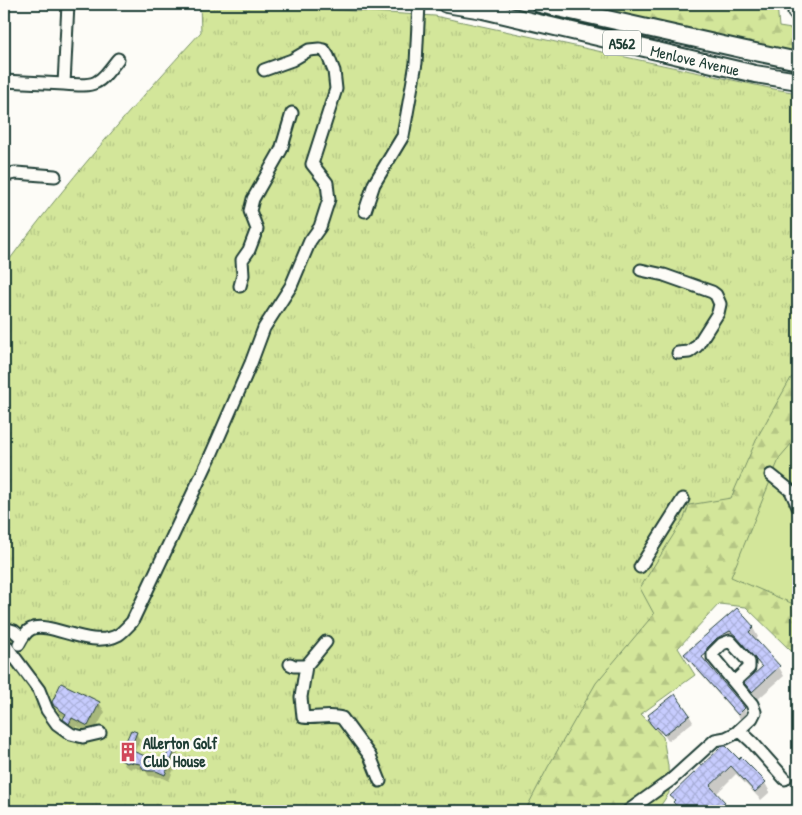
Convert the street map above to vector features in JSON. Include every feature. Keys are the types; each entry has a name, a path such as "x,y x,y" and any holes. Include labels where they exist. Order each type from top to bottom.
{"highway":[{"name":"Menlove Avenue","path":"446,4 483,10 755,74 798,81"},
{"name":"Menlove Avenue","path":"540,4 741,50 798,60"}],"street":[{"path":"64,84 68,4"},
{"path":"365,211 374,184 403,136 416,63 419,4"},
{"path":"4,628 14,631 20,641 32,628 46,628 91,640 118,635 132,622 211,455 264,328 291,286 307,248 320,227 329,199 327,183 312,164 336,89 334,71 328,56 324,50 320,49 309,50 292,60 264,70"},
{"path":"4,81 87,86 103,79 118,59"},
{"path":"240,286 243,275 242,260 249,250 257,229 250,211 253,199 281,150 292,113"},
{"path":"4,175 16,172 55,176"},
{"path":"641,270 712,292 719,300 720,307 718,313 697,346 690,352 678,353"},
{"path":"771,475 791,491 798,507"},
{"path":"640,567 683,499"},
{"path":"326,642 306,666 301,697 303,717 335,716 342,718 370,756 380,781"},
{"path":"4,643 39,690 47,710 57,724 71,734 83,737 100,733"},
{"path":"290,664 306,666"},
{"path":"628,811 671,780 715,740 726,738 739,730 752,718 755,712 752,704 734,682"},
{"path":"739,730 785,779"}],"green space":[{"path":"200,4 242,4 435,16 798,93 798,435 559,811 4,811 4,267 50,206 99,147 201,32"},
{"path":"570,4 777,4 779,27 798,30 798,53"},
{"path":"798,371 798,654 790,650 746,607 719,604 678,648 695,675 641,714 663,737 668,766 669,793 657,811 525,811 596,683 654,614 640,588 684,518 689,505 731,498 758,436 791,378"},
{"path":"798,436 798,606 731,577 780,457"}],"building":[{"path":"737,608 754,627 749,632 780,666 752,692 744,683 762,667 736,636 730,631 717,638 707,648 706,654 702,657 745,708 738,715 684,654"},
{"path":"61,683 100,702 88,726 72,718 69,724 63,719 66,714 54,706 52,702"},
{"path":"675,694 690,715 664,735 657,727 655,729 650,723 648,715"},
{"name":"Allerton Golf Club House","path":"131,730 137,732 130,750 163,763 171,746 176,748 165,775 156,771 144,770 140,764 127,763 120,760 122,756 120,754"},
{"path":"722,746 726,746 739,759 741,757 766,782 755,792 731,766 710,786 725,802 722,804 724,806 718,811 692,811 686,805 680,810 673,802 675,800 670,796"}],"place":[{"name":"Allerton Golf Club House","path":"128,752"}]}
